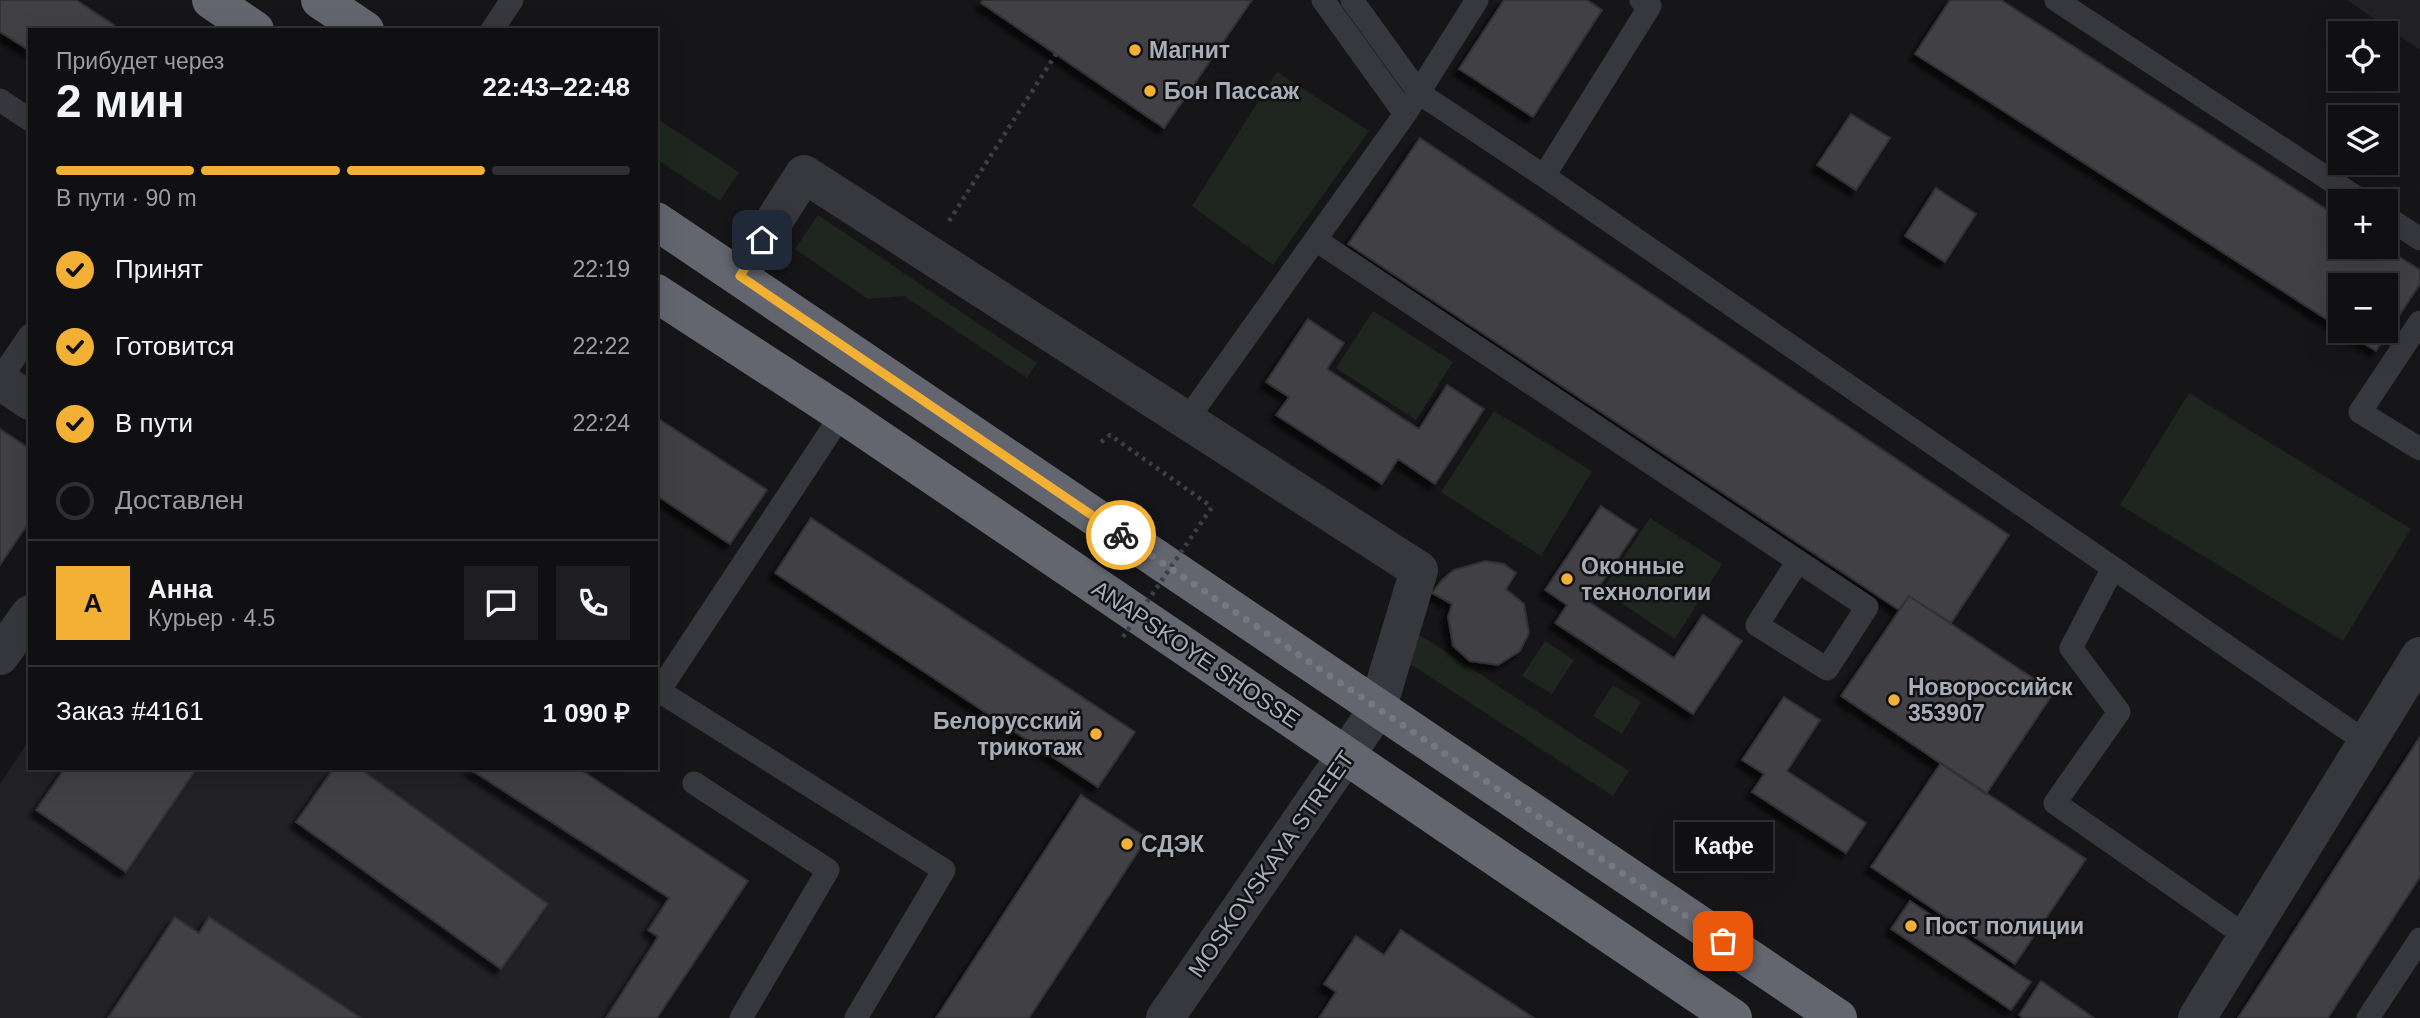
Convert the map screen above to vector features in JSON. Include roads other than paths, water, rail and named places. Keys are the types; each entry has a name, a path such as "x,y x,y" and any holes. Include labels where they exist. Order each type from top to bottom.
{"highway":[{"path":"211,0 252,28"},
{"path":"320,0 362,28"},
{"path":"658,222 1377,710 1838,1018"},
{"name":"ANAPSKOYE SHOSSE","path":"658,294 842,414 1733,1018"}],"street":[{"path":"740,276 804,174 1186,421"},
{"path":"0,380 28,400"},
{"name":"MOSKOVSKAYA STREET","path":"1164,1018 1377,710 1419,570 1186,421"},
{"path":"0,656 28,617"},
{"path":"2197,1018 2420,656"}],"lane":[{"path":"493,28 512,0"},
{"path":"1323,0 1405,114"},
{"path":"1353,0 1419,93 1544,176 2366,742"},
{"path":"1186,421 1405,114 1477,0"},
{"path":"1544,176 1650,6 1641,0"},
{"path":"2056,0 2344,189"},
{"path":"0,100 28,119"},
{"path":"2398,225 2420,239"},
{"path":"1316,240 1867,607 1827,669 1757,625 1798,561"},
{"path":"2420,322 2360,412 2420,449"},
{"path":"0,380 28,338"},
{"path":"842,414 659,691 944,870 856,1018"},
{"path":"2113,568 2071,648 2119,712 2055,803 2247,937"},
{"path":"694,783 828,870 741,1018"},
{"path":"2368,1018 2420,939"}],"place":[{"name":"Магнит","path":"1135,50"},
{"name":"Бон Пассаж","path":"1150,91"},
{"name":"Оконные технологии","path":"1567,579"},
{"name":"Новороссийск 353907","path":"1894,700"},
{"name":"Белорусский трикотаж","path":"1096,734"},
{"name":"СДЭК","path":"1127,844"},
{"name":"Пост полиции","path":"1911,926"},
{"name":"Кафе","path":"1723,941"}]}
